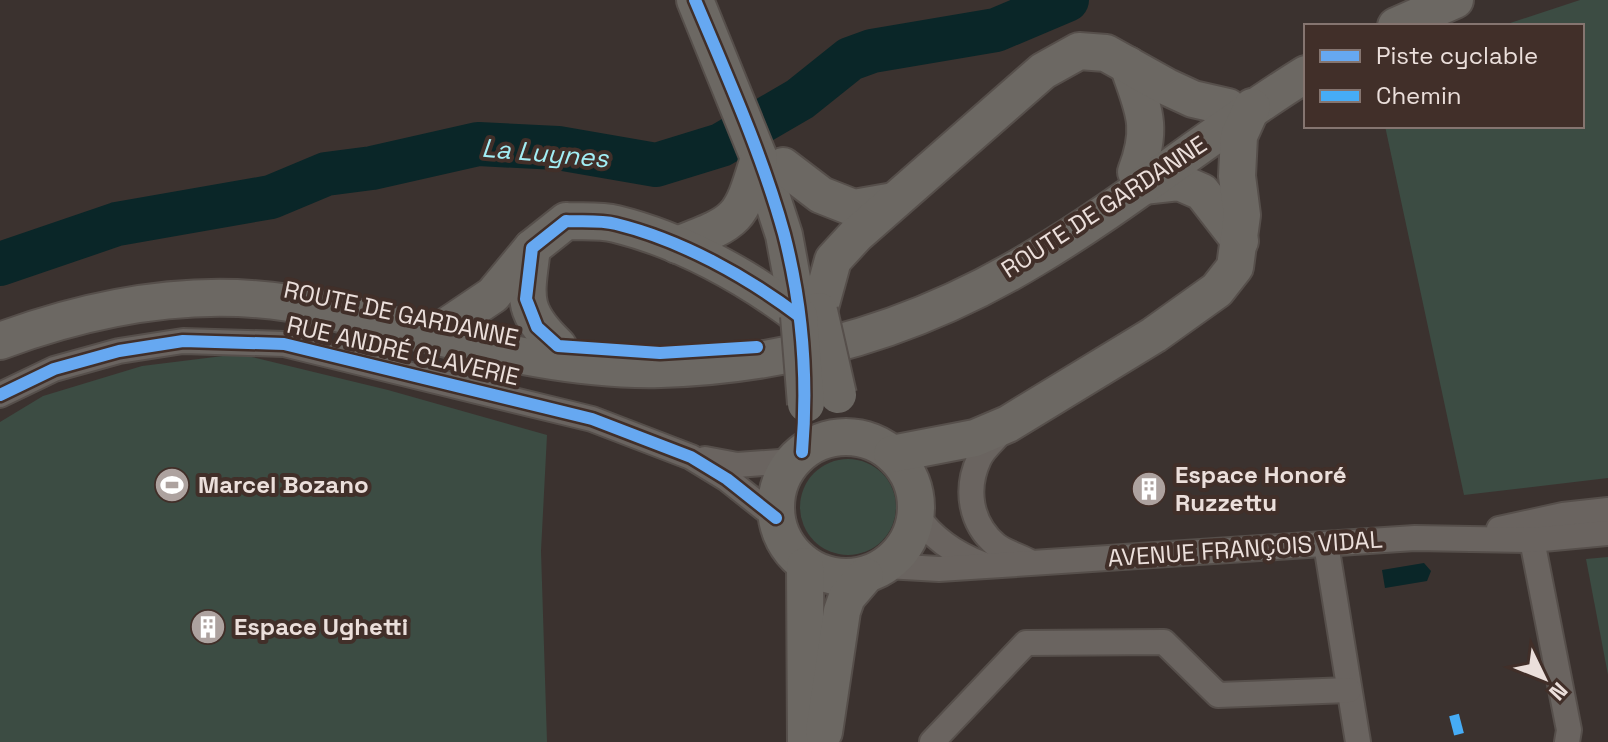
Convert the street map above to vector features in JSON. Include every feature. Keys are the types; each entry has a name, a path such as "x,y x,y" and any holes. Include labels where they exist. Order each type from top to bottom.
{"main road":[{"path":"695,0 737,80 805,232 809,314 822,400 798,456 782,478 776,498 776,518 786,545 805,566 834,576 875,571"},
{"path":"712,0 737,80"},
{"path":"1371,24 1420,0"},
{"path":"1401,24 1455,0"},
{"path":"798,456 817,443 833,438 851,437 880,447 975,438 1008,424 1154,335 1217,290 1235,267 1240,241 1242,215 1237,176 1240,107 1193,99 1106,53 1079,51 1043,71 894,201 833,260 809,314"},
{"name":"ROUTE DE GARDANNE","path":"0,341 38,327 112,308 163,300 222,298 288,302 553,362 659,369 762,360 867,336 935,310 1033,260 1304,59"},
{"path":"1128,65 1145,112 1146,147 1140,179 1179,182 1202,192 1240,241"},
{"name":"ROUTE DE GARDANNE","path":"1240,107 1304,75"},
{"path":"772,157 821,195 854,208 894,201"},
{"path":"677,245 724,227 743,207 772,157"},
{"name":"ROUTE DE GARDANNE","path":"0,325 115,290 178,284 234,284 294,290 558,346 660,353 757,347 864,322 929,296 1024,247 1140,179"},
{"path":"450,324 493,295 532,248 566,221 613,223 677,245 809,314"},
{"path":"532,248 526,299 537,327 558,346"},
{"path":"822,400 904,467 913,483 916,507 911,534 901,551 847,597 842,611 824,742"},
{"path":"916,507 938,472 975,438"},
{"path":"805,566 806,742"}],"street":[{"name":"RUE ANDRÉ CLAVERIE","path":"0,395 54,369 119,351 183,341 284,344 592,419 691,457 727,479 776,518"},
{"path":"1008,424 980,457 971,485 973,510 983,532 998,547 1032,563"},
{"name":"RUE ANDRÉ CLAVERIE","path":"691,457 737,465 798,456"},
{"name":"AVENUE FRANÇOIS VIDAL","path":"916,507 940,540 962,556 988,566"},
{"name":"AVENUE FRANÇOIS VIDAL","path":"1458,538 1563,515 1608,510"},
{"name":"AVENUE FRANÇOIS VIDAL","path":"875,571 1415,538 1532,540 1608,533"},
{"path":"1532,540 1569,730 1567,742"},
{"path":"1326,544 1358,742"},
{"path":"932,742 1026,643 1164,642 1218,695 1349,690"}],"green space":[{"path":"1580,0 1608,0 1608,478 1464,495 1385,128 1584,128 1584,24 1507,24"},
{"path":"239,354 388,390 547,435 541,551 547,742 0,742 0,422 43,396 142,366"},
{"path":"848,459 866,463 882,473 892,489 896,507 892,525 882,541 866,551 848,555 830,551 814,541 804,525 800,507 804,489 814,473 830,463"},
{"path":"1608,557 1608,675 1586,559"}],"water":[{"path":"1424,563 1431,571 1427,581 1385,588 1382,570"}],"waterway":[{"name":"La Luynes","path":"0,264 117,224 271,197 326,174 372,168 478,144 558,148 656,165 721,145 800,99 850,59 872,51 996,30 1067,0"}],"marked path":[{"path":"1454,715 1461,742"}],"cycle path":[{"path":"695,0 755,145 784,234 802,342 802,452"},
{"path":"757,347 660,353 558,346 537,327 526,299 532,248 566,221 616,224 665,240 712,261 799,316"},
{"path":"0,395 54,369 119,351 183,341 284,344 592,419 691,457 727,479 776,518"}],"place":[{"name":"Marcel Bozano","path":"172,485"},
{"name":"Espace Honoré Ruzzettu","path":"1149,489"},
{"name":"Espace Ughetti","path":"208,627"}]}
